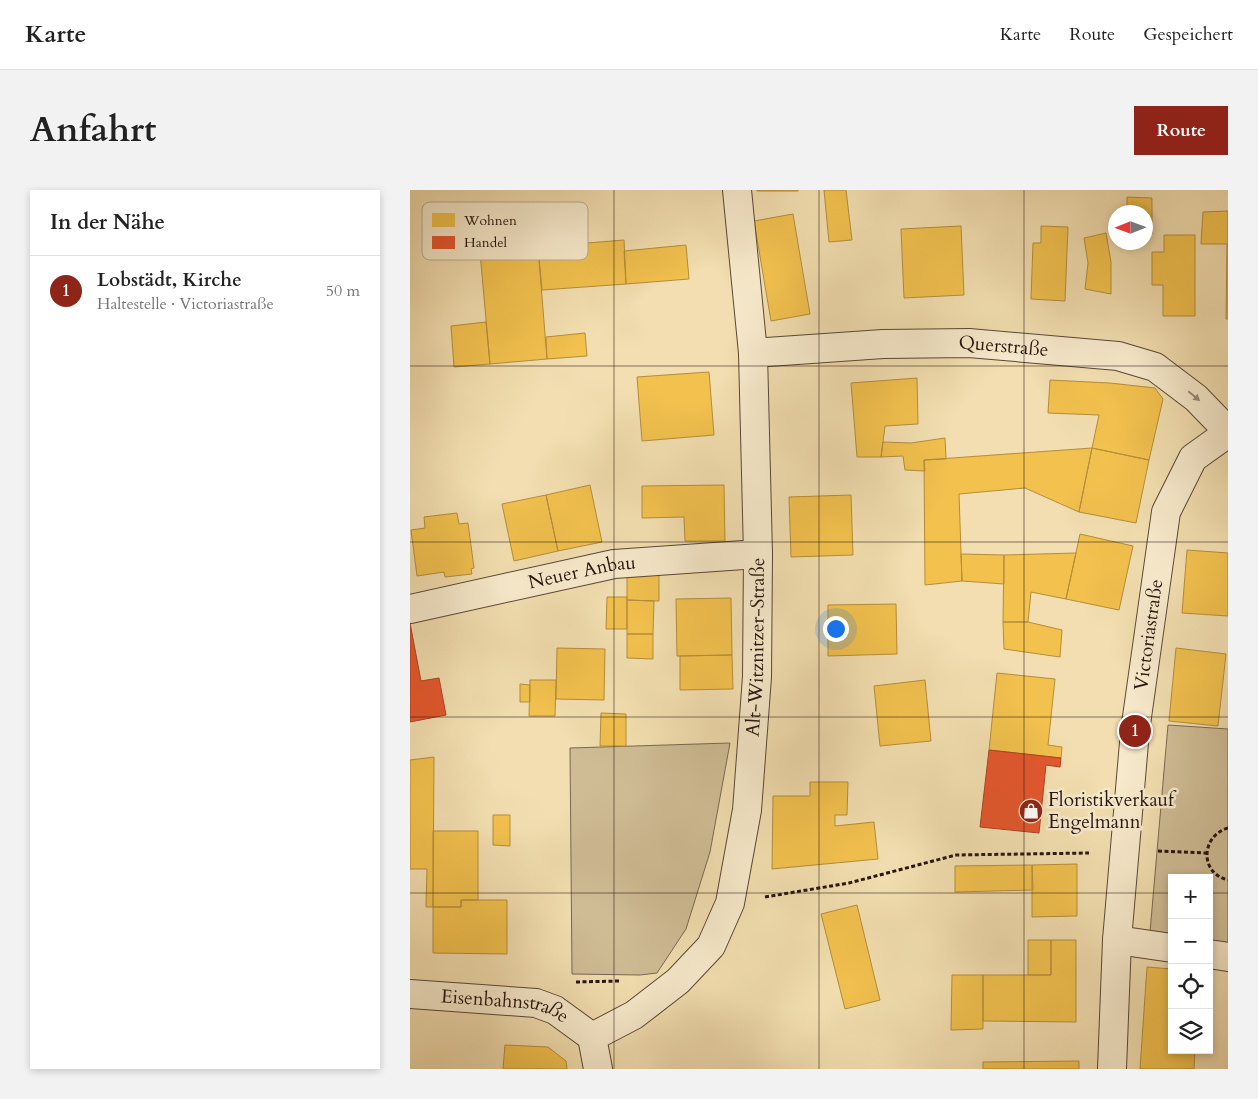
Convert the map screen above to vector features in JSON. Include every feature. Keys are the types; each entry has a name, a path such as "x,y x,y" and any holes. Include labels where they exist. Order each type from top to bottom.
{"street":[{"name":"Alt-Witznitzer-Straße","path":"592,1038 634,1015 678,981 711,946 730,903 747,810 757,677 758,554 753,353 737,190"},
{"name":"Querstraße","path":"753,353 878,344 969,343 1118,356 1155,367 1196,398 1228,432"},
{"name":"Victoriastraße","path":"1112,1069 1117,940 1135,731 1166,512 1193,458 1228,432"},
{"name":"Neuer Anbau","path":"410,609 614,564 758,554"},
{"path":"1117,940 1168,947"},
{"path":"1213,955 1228,957"},
{"name":"Eisenbahnstraße","path":"410,994 536,1003 555,1010 592,1038"},
{"path":"592,1038 598,1069"}],"path":[{"path":"1228,828 1213,836 1208,844 1206,853 1207,862 1212,870 1218,877 1228,880"},
{"path":"1159,851 1206,853"},
{"path":"730,903 849,882 956,855 1125,852"},
{"path":"536,1003 576,981 622,981"}],"shaded area":[{"path":"1168,725 1228,729 1228,945 1213,943 1213,874 1168,874 1168,935 1150,932"},
{"path":"730,743 710,852 686,929 657,973 640,975 572,974 570,748"}],"building: Wohnen":[{"path":"798,190 798,191 757,191"},
{"path":"824,190 846,190 852,240 829,242"},
{"path":"1127,197 1152,198 1152,205 1127,205"},
{"path":"1228,211 1228,319 1226,319 1227,244 1201,244 1203,212"},
{"path":"793,214 810,314 771,321 754,221"},
{"path":"961,226 964,295 904,298 901,229"},
{"path":"1041,226 1068,227 1065,301 1031,299 1033,243 1041,243"},
{"path":"1106,233 1111,262 1111,294 1085,289 1088,263 1084,238"},
{"path":"1164,235 1195,235 1195,316 1163,316 1163,285 1152,285 1152,252 1164,252"},
{"path":"624,240 626,284 542,290 539,260 588,260 588,243"},
{"path":"686,245 689,279 626,284 624,251"},
{"path":"481,260 539,260 547,359 490,364"},
{"path":"486,322 490,364 454,367 451,326"},
{"path":"585,333 587,356 547,359 546,337"},
{"path":"709,372 714,435 642,441 637,377"},
{"path":"917,378 918,424 885,426 881,457 857,457 851,383"},
{"path":"1050,380 1110,383 1155,388 1163,399 1149,460 1092,448 1099,415 1048,413"},
{"path":"945,438 946,459 924,460 925,471 905,470 903,456 881,457 883,442 911,443"},
{"path":"1092,448 1149,460 1136,523 1079,512"},
{"path":"1092,448 1079,512 1025,488 959,494 962,581 925,585 924,460"},
{"path":"590,485 602,542 558,551 546,495"},
{"path":"724,485 725,541 685,541 684,517 642,518 642,486"},
{"path":"546,495 558,551 514,561 502,504"},
{"path":"851,495 853,555 791,557 789,497"},
{"path":"457,513 459,524 468,523 474,568 471,569 472,574 445,577 444,572 417,576 411,530 425,528 424,517"},
{"path":"1080,534 1133,546 1119,610 1066,599"},
{"path":"1187,550 1228,553 1228,616 1182,613"},
{"path":"1076,553 1066,599 1031,592 1028,622 1003,622 1004,555"},
{"path":"961,554 1004,555 1004,584 962,581"},
{"path":"659,568 659,601 627,600 627,572"},
{"path":"607,597 627,597 627,629 606,629"},
{"path":"731,598 732,655 677,656 676,599"},
{"path":"627,600 654,601 653,634 627,634"},
{"path":"896,604 897,654 828,656 828,605"},
{"path":"1003,622 1028,622 1062,630 1060,657 1004,649"},
{"path":"627,634 653,634 653,659 627,658"},
{"path":"557,648 605,649 604,700 556,699"},
{"path":"1176,648 1226,654 1218,726 1169,721"},
{"path":"732,655 733,689 680,690 680,656"},
{"path":"997,673 1055,679 1048,745 1062,747 1061,758 989,750"},
{"path":"530,680 556,680 555,716 529,716"},
{"path":"925,680 931,741 880,746 874,686"},
{"path":"520,684 530,685 530,702 520,702"},
{"path":"601,713 626,714 626,746 600,746"},
{"path":"434,757 433,907 426,907 427,869 410,869 410,760"},
{"path":"810,782 848,782 847,815 835,815 835,826 874,822 878,859 772,869 773,796 810,796"},
{"path":"493,815 510,815 510,846 493,845"},
{"path":"433,831 478,831 478,900 461,900 461,907 433,907"},
{"path":"1077,864 1077,916 1032,917 1032,865"},
{"path":"1032,865 1033,890 955,892 955,866"},
{"path":"461,900 507,900 507,954 433,953 433,907 461,907"},
{"path":"857,905 880,1000 845,1009 821,914"},
{"path":"1028,940 1051,940 1051,975 1028,975"},
{"path":"1051,940 1076,940 1076,1022 983,1021 983,975 1051,975"},
{"path":"1147,967 1168,969 1168,1054 1195,1054 1194,1069 1140,1069"},
{"path":"952,975 983,975 983,1029 951,1030"},
{"path":"505,1045 548,1047 566,1061 567,1069 503,1069"},
{"path":"1079,1061 1079,1069 983,1069 983,1062"}],"building: Handel":[{"path":"410,623 421,681 439,678 446,715 410,722"},
{"path":"989,750 1061,758 1060,767 1046,765 1039,833 980,827"}],"place":[{"name":"Lobstädt, Kirche","path":"1135,731"},
{"name":"Floristikverkauf Engelmann","path":"1031,811"}]}
